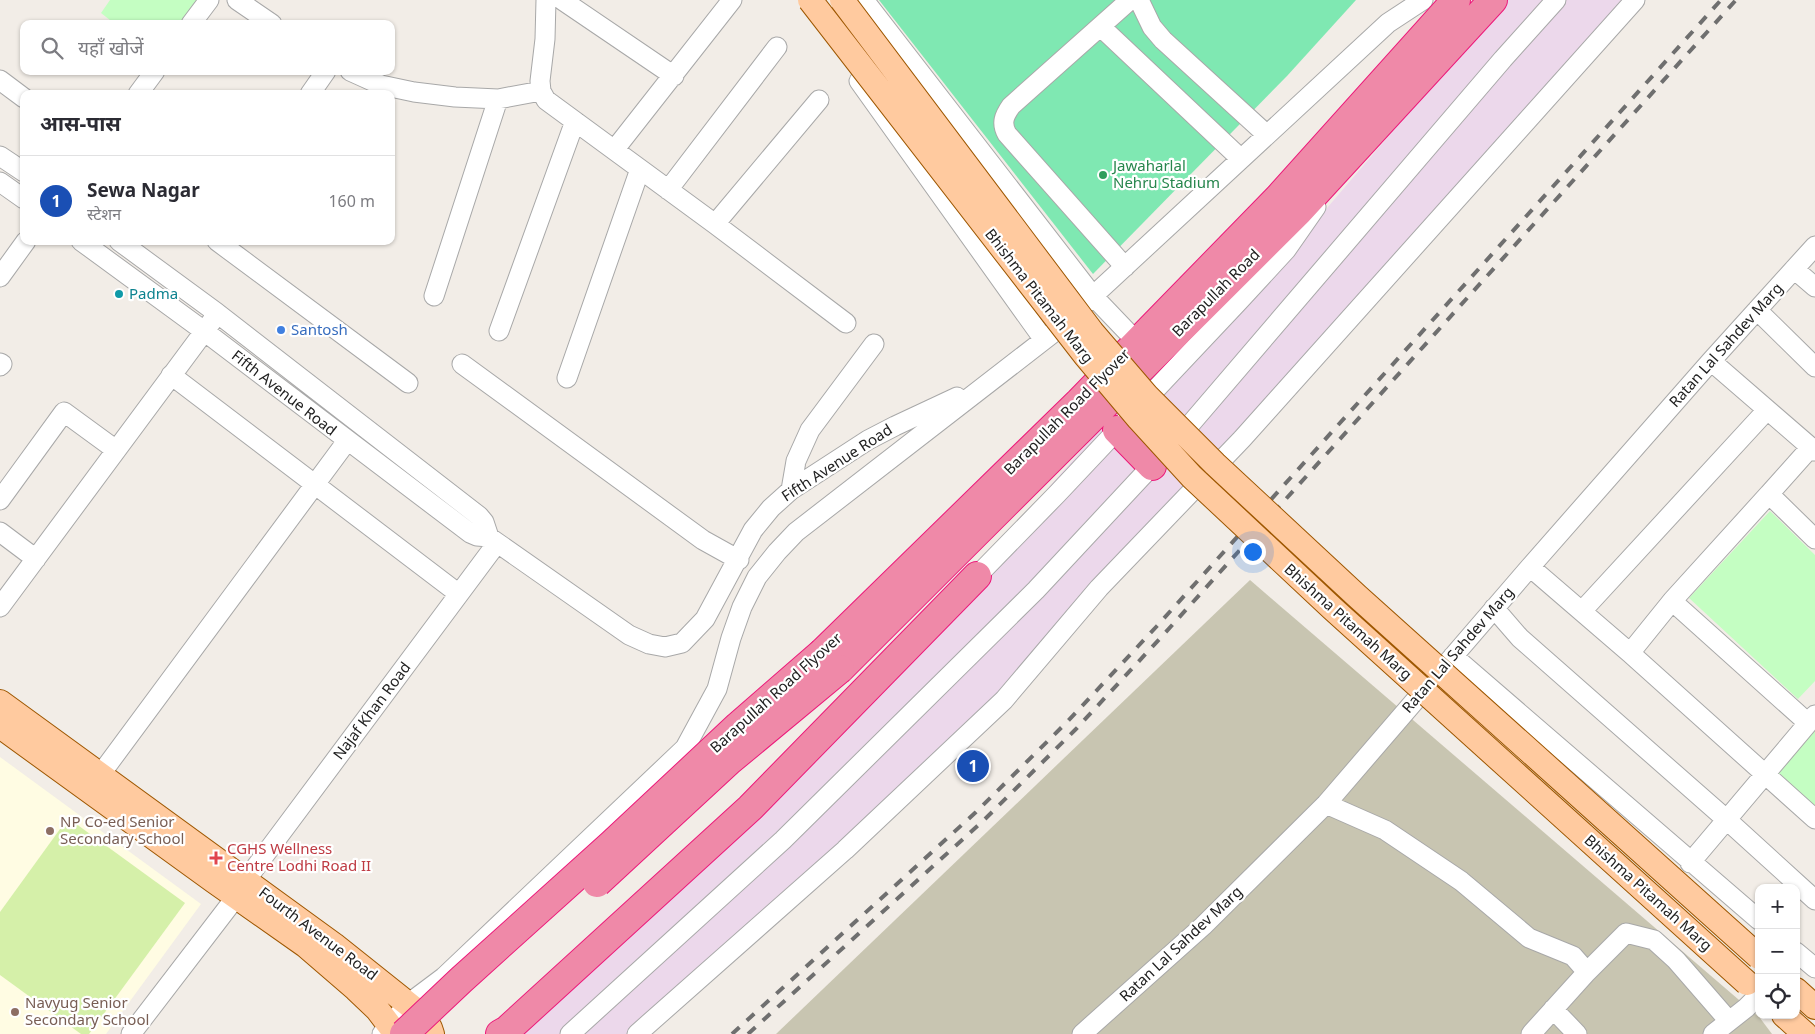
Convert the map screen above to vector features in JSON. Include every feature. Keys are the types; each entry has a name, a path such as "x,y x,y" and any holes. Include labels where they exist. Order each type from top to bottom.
{"highway":[{"name":"Barapullah Road","path":"1137,342 1279,197 1456,0"},
{"name":"Barapullah Road","path":"931,578 1299,211 1492,0"},
{"name":"Barapullah Road Flyover","path":"831,660 1137,342"},
{"path":"1117,430 1152,466"},
{"path":"500,1034 507,1030 750,808 977,576"},
{"name":"Barapullah Road Flyover","path":"409,1028 612,844 738,726 885,624 931,578"},
{"path":"931,578 952,600"},
{"path":"885,624 907,647"}],"main road":[{"name":"Bhishma Pitamah Marg","path":"810,0 1085,355 1139,419 1192,477 1333,609 1755,990"},
{"name":"Bhishma Pitamah Marg","path":"842,0 1092,332 1147,396 1195,445 1357,596 1755,953"},
{"name":"Fourth Avenue Road","path":"0,702 100,775 241,888 377,1009 409,1028"},
{"name":"Fourth Avenue Road","path":"0,726 241,888"},
{"path":"1800,994 1815,1007"},
{"path":"1788,1019 1805,1034"}],"street":[{"path":"194,20 209,0"},
{"path":"237,0 266,20"},
{"path":"546,0 541,91 546,100 615,149 846,323"},
{"path":"562,0 674,76"},
{"path":"615,149 732,0"},
{"path":"801,0 1044,340"},
{"path":"864,0 1093,296 1137,342"},
{"path":"1125,266 1003,126 1004,115 1011,106 1130,0"},
{"path":"1139,0 1152,27 1163,40 1267,135"},
{"path":"409,1028 444,977 685,748 717,689 742,607 757,577 796,532 1044,340 1388,23 1423,0"},
{"path":"570,1034 783,840 1036,590 1188,427 1498,65 1556,0"},
{"path":"637,1034 845,850 1004,700 1099,588 1248,432 1635,0"},
{"path":"1101,27 1241,159"},
{"path":"668,190 777,47"},
{"path":"141,90 152,75"},
{"path":"313,90 323,75"},
{"path":"359,75 381,85 414,92 455,97 498,99 541,91"},
{"path":"0,80 20,95"},
{"path":"434,296 498,99"},
{"path":"715,224 819,100"},
{"path":"499,331 575,121"},
{"path":"977,576 1058,494 1286,250 1358,146"},
{"path":"0,156 20,169"},
{"path":"567,378 640,169"},
{"path":"0,182 20,196"},
{"path":"0,277 23,245"},
{"name":"Fifth Avenue Road","path":"86,245 204,331 470,533 493,540 629,636 648,644 665,647 682,643 705,619 754,530 771,508 791,490 868,440 986,384"},
{"name":"Fifth Avenue Road","path":"124,245 479,516 493,540"},
{"path":"222,245 408,383"},
{"name":"Ratan Lal Sahdev Marg","path":"1082,1034 1203,926 1326,804 1530,566 1711,361 1762,316 1794,269 1815,246"},
{"path":"1794,269 1815,287"},
{"path":"0,608 217,314"},
{"path":"1762,316 1815,367"},
{"path":"791,490 796,461 810,430 874,344"},
{"path":"1630,652 1672,600 1813,449 1711,361"},
{"path":"462,364 703,540 738,560"},
{"path":"171,375 459,594"},
{"path":"1582,611 1767,410"},
{"path":"0,500 64,412 116,450"},
{"path":"100,775 347,441"},
{"path":"1769,494 1815,539"},
{"path":"0,532 36,559"},
{"name":"Najaf Khan Road","path":"131,1034 459,594 493,540"},
{"path":"1530,566 1630,652 1815,819"},
{"path":"1672,600 1811,719 1690,863"},
{"path":"1494,608 1520,638 1815,900"},
{"path":"1453,656 1690,863 1755,917"},
{"path":"1326,804 1386,830 1460,881 1530,938 1574,956 1587,972"},
{"path":"1531,1034 1587,972 1626,933 1654,940 1676,960 1728,1021"},
{"path":"1800,955 1815,968"},
{"path":"1713,1034 1746,1008 1755,990"},
{"path":"1553,1009 1577,1034"}],"shaded area":[{"path":"1505,0 1628,0 987,715 640,1034 518,1034 786,788 1064,500 1049,487 1103,426 1231,293 1244,305"},
{"path":"1250,580 1755,1014 1755,1019 1761,1019 1772,1034 776,1034"},
{"name":"NP Co-ed Senior Secondary School","path":"0,757 201,904 106,1034 0,1034"}],"green space":[{"path":"110,0 199,0 184,20 110,20 101,13"},
{"name":"Jawaharlal Nehru Stadium","path":"879,0 1356,0 1287,76 1093,274"},
{"path":"1770,511 1815,555 1815,681 1798,699 1689,598"},
{"path":"1815,728 1815,809 1776,773"},
{"name":"NP Co-ed Senior Secondary School","path":"68,818 185,903 89,1034 81,1034 0,975 0,912"}],"railway":[{"path":"732,1034 976,812 1068,721 1157,626 1721,0"},
{"path":"748,1034 984,820 1076,729 1165,633 1736,0"}],"place":[{"name":"Jawaharlal Nehru Stadium","path":"1103,175"},
{"name":"Padma","path":"119,294"},
{"name":"Santosh","path":"281,330"},
{"name":"Sewa Nagar","path":"973,766"},
{"name":"NP Co-ed Senior Secondary School","path":"50,831"},
{"name":"CGHS Wellness Centre Lodhi Road II","path":"216,858"},
{"name":"Navyug Senior Secondary School","path":"15,1012"}]}
